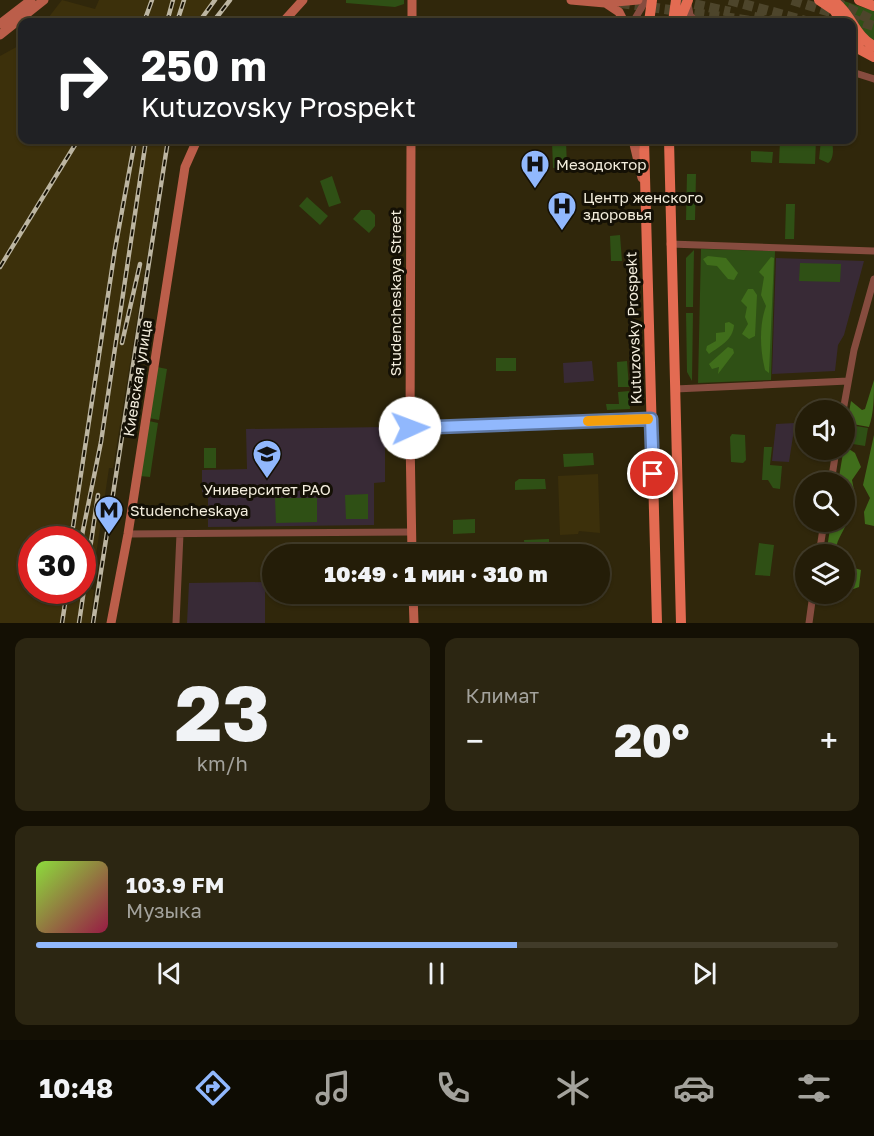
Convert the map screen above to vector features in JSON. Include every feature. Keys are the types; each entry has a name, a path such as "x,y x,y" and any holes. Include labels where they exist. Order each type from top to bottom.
{"main road":[{"path":"650,18 652,0"},
{"path":"674,18 676,0"},
{"path":"819,0 834,10 839,18"},
{"path":"832,0 850,18"},
{"path":"859,0 874,6"},
{"path":"681,18 688,1"},
{"path":"856,26 866,40 874,46"},
{"path":"856,44 861,50 874,57"},
{"name":"Kutuzovsky Prospekt","path":"644,144 657,623"},
{"path":"669,144 681,623"}],"street":[{"path":"0,24 31,0"},
{"path":"21,18 44,0"},
{"path":"287,18 303,0"},
{"path":"412,0 412,18"},
{"path":"571,0 605,3 638,0"},
{"path":"635,18 646,0"},
{"path":"688,1 693,18"},
{"path":"605,3 615,8 621,18"},
{"path":"0,35 18,21"},
{"path":"856,73 874,79"},
{"name":"Киевская улица","path":"111,623 128,534 185,167 194,144"},
{"name":"Studencheskaya Street","path":"411,144 412,544"},
{"path":"634,144 644,184"},
{"path":"670,244 874,250"},
{"path":"845,400 874,279"},
{"path":"675,389 848,381"},
{"path":"410,428 651,419"},
{"path":"128,534 411,532"},
{"path":"176,623 180,534"},
{"path":"413,604 414,623"},
{"path":"809,623 812,604"}],"shaded area":[{"path":"62,0 95,9 99,0 218,0 206,18 48,18"},
{"path":"18,46 18,144 165,144 113,468 109,468 96,555 96,526 18,526 18,604 92,604 90,623 0,623 0,56"},
{"path":"776,258 864,261 844,335 838,345 835,371 772,374"},
{"path":"592,361 594,381 564,383 563,363"},
{"path":"795,423 789,462 772,461 776,424"},
{"path":"385,427 385,482 374,483 374,525 208,527 208,493 202,492 202,470 247,469 246,429"},
{"path":"598,474 600,533 579,531 578,534 560,535 558,476"},
{"path":"262,582 265,623 187,623 189,583"}],"green space":[{"path":"346,0 404,0 404,4 395,7 346,3"},
{"path":"841,0 874,11 874,42 869,39"},
{"path":"552,144 566,144 567,167 553,168"},
{"path":"780,144 816,144 815,164 779,163"},
{"path":"821,144 832,144 830,161 828,163 819,159"},
{"path":"751,151 773,152 772,163 751,162"},
{"path":"687,174 696,174 695,220 686,220"},
{"path":"332,176 341,203 329,207 320,181"},
{"path":"307,197 328,216 320,225 299,206"},
{"path":"786,204 795,204 794,239 785,239"},
{"path":"361,210 370,210 375,215 375,226 369,233 353,219"},
{"path":"620,235 622,261 611,261 610,236"},
{"path":"701,249 775,251 771,380 698,383"},
{"path":"694,250 693,307 686,307 686,258"},
{"path":"708,256 726,258 738,273 734,280 728,279 717,266 707,265 703,259"},
{"path":"771,257 774,258 769,373 765,370 762,354 761,330 766,306 761,295 764,277 759,272"},
{"path":"800,263 841,264 840,282 799,281"},
{"path":"748,289 753,289 757,295 755,336 749,339 742,334 748,324 745,317 747,307 741,301"},
{"path":"686,313 693,313 692,381 687,372"},
{"path":"729,322 734,325 731,335 709,354 706,350 707,346 716,341 716,333 725,332 725,323"},
{"path":"728,347 733,349 734,353 718,374 719,367 712,369 709,364"},
{"path":"496,358 516,358 516,371 496,371"},
{"path":"627,361 629,387 618,387 617,362"},
{"path":"157,367 167,369 159,420 149,418"},
{"path":"874,380 873,410 869,427 855,424 855,404 862,410 865,409"},
{"path":"629,391 630,409 607,410 606,404 619,404 618,392"},
{"path":"149,421 158,423 150,477 140,476"},
{"path":"855,426 868,428 865,446 855,444"},
{"path":"732,434 745,435 746,460 743,463 731,462 730,437"},
{"path":"874,435 874,526 865,524 864,512 870,498 863,485"},
{"path":"764,447 772,447 770,465 782,466 780,489 773,488 768,480 762,480"},
{"path":"204,448 216,448 216,468 204,468"},
{"path":"593,453 594,465 564,467 563,454"},
{"path":"855,453 861,467 855,476 855,472 840,472 842,460 855,460"},
{"path":"519,479 545,479 546,489 515,490 515,482"},
{"path":"368,494 368,519 346,519 345,495"},
{"path":"275,498 317,498 317,522 276,523"},
{"path":"475,519 475,533 453,534 453,520"},
{"path":"829,532 843,532 837,544 828,544"},
{"path":"549,539 549,544 524,544 524,540"},
{"path":"759,543 774,545 770,576 755,575"},
{"path":"855,568 861,570 859,587 855,588"}],"tunnel":[{"path":"729,0 794,18"},
{"path":"792,0 849,18"},
{"path":"680,1 730,12"},
{"path":"834,1 874,21"},
{"path":"620,3 730,18"},
{"path":"754,17 759,18"},
{"path":"856,20 874,26"}],"railway":[{"path":"145,18 152,0"},
{"path":"168,18 173,0"},
{"path":"178,18 184,0"},
{"path":"202,18 215,0"},
{"path":"216,18 230,0"},
{"path":"0,267 76,144"},
{"path":"73,526 115,249 134,144"},
{"path":"84,526 101,442 145,144"},
{"path":"93,623 167,144"},
{"path":"122,343 140,264"},
{"path":"79,623 98,495"},
{"path":"62,623 65,604"}],"slow traffic":[{"path":"588,421 648,419"}],"place":[{"name":"Мезодоктор","path":"535,190"},
{"name":"Центр женского здоровья","path":"562,232"},
{"name":"Университет РАО","path":"267,480"},
{"name":"Studencheskaya","path":"109,536"}],"route":[{"path":"410,428 651,419 653,474"}]}
